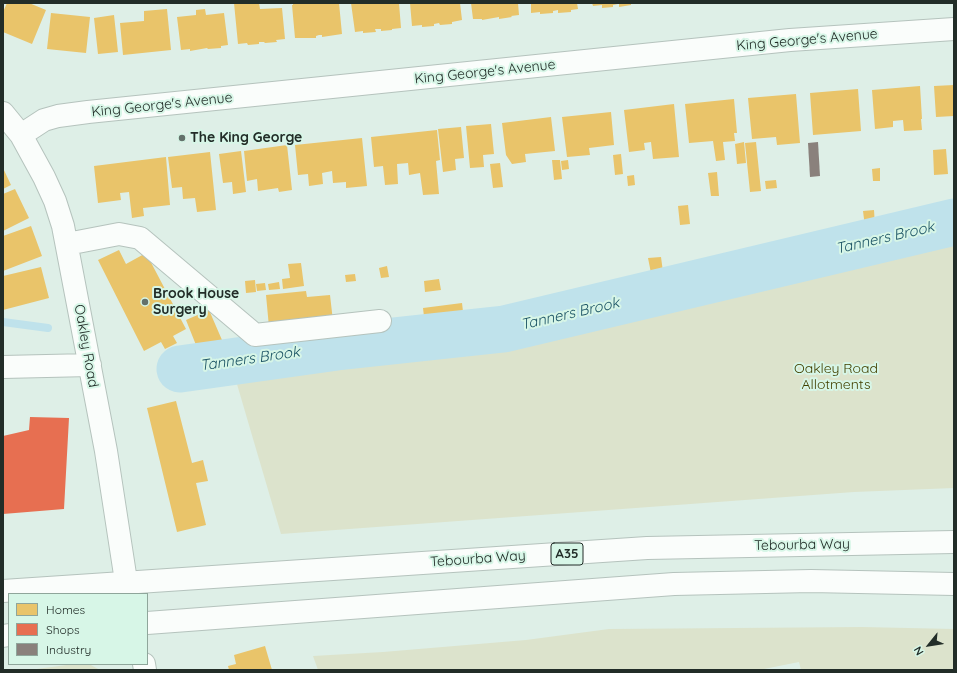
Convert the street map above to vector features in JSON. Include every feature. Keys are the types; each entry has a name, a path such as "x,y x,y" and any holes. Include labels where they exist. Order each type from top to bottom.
{"main road":[{"name":"King George's Avenue","path":"21,135 44,120 58,116 88,112 790,40 954,28"},
{"name":"Oakley Road","path":"3,113 21,135 44,177 55,200 63,226 106,451 127,588"},
{"path":"67,244 119,234 140,238 255,335 380,321"},
{"path":"3,367 90,365"},
{"name":"Tebourba Way","path":"3,591 127,588 647,548 954,542"},
{"path":"148,623 674,584 811,581 954,584"}],"green space":[{"name":"Oakley Road Allotments","path":"954,231 954,488 854,492 281,534 234,374 366,354 507,337"},
{"path":"862,627 954,629 954,670 801,670 799,662 759,670 318,670 313,656 383,652 526,640 609,629"},
{"path":"66,665 91,665 100,670 29,670"}],"building: Homes":[{"path":"7,3 29,3 46,10 32,44 3,32 3,12"},
{"path":"234,3 259,3 260,9 282,8 285,39 276,40 277,42 259,42 259,44 238,44"},
{"path":"293,3 339,3 342,34 322,37 322,35 319,35 316,36 316,38 295,38"},
{"path":"351,3 399,3 401,28 381,31 381,29 375,29 376,32 355,32"},
{"path":"410,3 460,3 462,20 452,22 452,24 440,25 439,23 434,24 434,26 412,26"},
{"path":"471,3 518,3 519,15 499,19 499,17 482,20 473,19"},
{"path":"531,3 577,3 578,9 571,10 571,12 558,13 558,10 553,11 553,13 531,13"},
{"path":"592,3 618,4 613,5 613,7 602,8 602,5 593,6"},
{"path":"619,3 631,3 631,5 619,7"},
{"path":"167,9 171,50 123,55 120,23 144,21 144,11"},
{"path":"205,9 206,15 224,13 228,45 221,46 221,48 207,48 190,51 190,49 181,50 177,17 196,15 196,10"},
{"path":"51,13 90,17 86,53 47,49"},
{"path":"114,15 118,52 98,54 94,18"},
{"path":"954,85 954,116 936,117 934,86"},
{"path":"920,86 922,130 904,131 903,120 893,121 893,127 875,129 872,90"},
{"path":"858,89 861,131 813,135 810,93"},
{"path":"796,94 800,143 777,145 776,137 752,139 748,98"},
{"path":"734,99 737,133 734,133 735,141 723,142 725,160 716,161 713,141 689,143 685,104"},
{"path":"674,104 679,157 653,159 651,142 644,143 645,150 629,152 624,110"},
{"path":"611,112 614,145 589,148 590,155 567,157 562,117"},
{"path":"551,117 555,151 525,154 526,162 512,164 506,155 502,123"},
{"path":"491,124 494,154 483,155 484,167 470,168 466,126"},
{"path":"461,127 464,158 455,159 456,170 443,172 438,129"},
{"path":"437,130 440,160 436,161 439,194 423,195 420,173 409,175 408,163 397,164 398,184 385,185 383,166 374,167 371,137"},
{"path":"362,138 367,186 346,188 346,182 333,183 332,171 322,173 323,184 309,186 308,174 298,175 295,145"},
{"path":"744,142 746,163 737,164 735,144"},
{"path":"756,142 761,191 750,192 745,143"},
{"path":"287,145 292,190 279,192 278,188 258,191 257,179 247,181 244,151"},
{"path":"946,149 948,174 934,175 933,150"},
{"path":"241,151 246,192 233,194 232,182 223,183 219,154"},
{"path":"210,152 216,210 197,212 195,198 183,199 182,187 172,188 168,157"},
{"path":"621,154 623,174 615,175 613,155"},
{"path":"166,157 170,205 143,208 144,216 132,218 129,192 120,193 121,200 98,203 94,166"},
{"path":"552,160 560,160 562,179 554,180"},
{"path":"568,160 569,169 562,170 561,161"},
{"path":"500,163 503,187 493,188 490,164"},
{"path":"3,168 11,185 3,189"},
{"path":"880,168 880,181 873,181 872,169"},
{"path":"717,172 719,196 711,196 708,173"},
{"path":"634,175 635,185 628,186 627,176"},
{"path":"776,180 777,188 766,189 765,181"},
{"path":"15,189 29,218 3,231 3,194"},
{"path":"688,205 690,224 680,225 678,206"},
{"path":"874,210 875,226 865,227 863,211"},
{"path":"31,226 42,256 3,271 3,236"},
{"name":"Brook House Surgery","path":"119,250 126,264 146,253 186,329 173,336 177,343 165,349 161,342 144,351 98,260"},
{"path":"661,257 663,272 651,273 648,258"},
{"path":"301,263 304,286 283,289 282,279 290,278 288,264"},
{"path":"387,266 389,277 381,278 379,268"},
{"path":"41,267 49,298 3,310 3,276"},
{"path":"355,274 356,281 346,282 345,275"},
{"path":"439,279 441,290 425,292 424,281"},
{"path":"255,280 256,292 246,293 245,281"},
{"path":"279,282 280,289 269,290 268,284"},
{"path":"265,283 266,290 257,291 256,284"},
{"path":"306,291 307,297 330,295 333,321 269,327 266,295"},
{"path":"462,303 464,320 425,325 423,308"},
{"path":"209,310 222,340 198,350 186,320"},
{"path":"176,401 192,463 203,460 208,481 196,483 206,525 177,532 147,408"},
{"path":"265,646 272,670 229,670 228,666 236,664 234,655"}],"building: Shops":[{"path":"30,417 69,418 64,509 3,514 3,436 29,430"}],"building: Industry":[{"path":"818,142 820,176 810,177 808,143"}],"waterway":[{"name":"Tanners Brook","path":"180,369 337,347 504,329 954,222"},
{"name":"Tanners Brook","path":"3,322 48,328"}],"place":[{"name":"The King George","path":"182,138"},
{"name":"Brook House Surgery","path":"145,302"}]}
